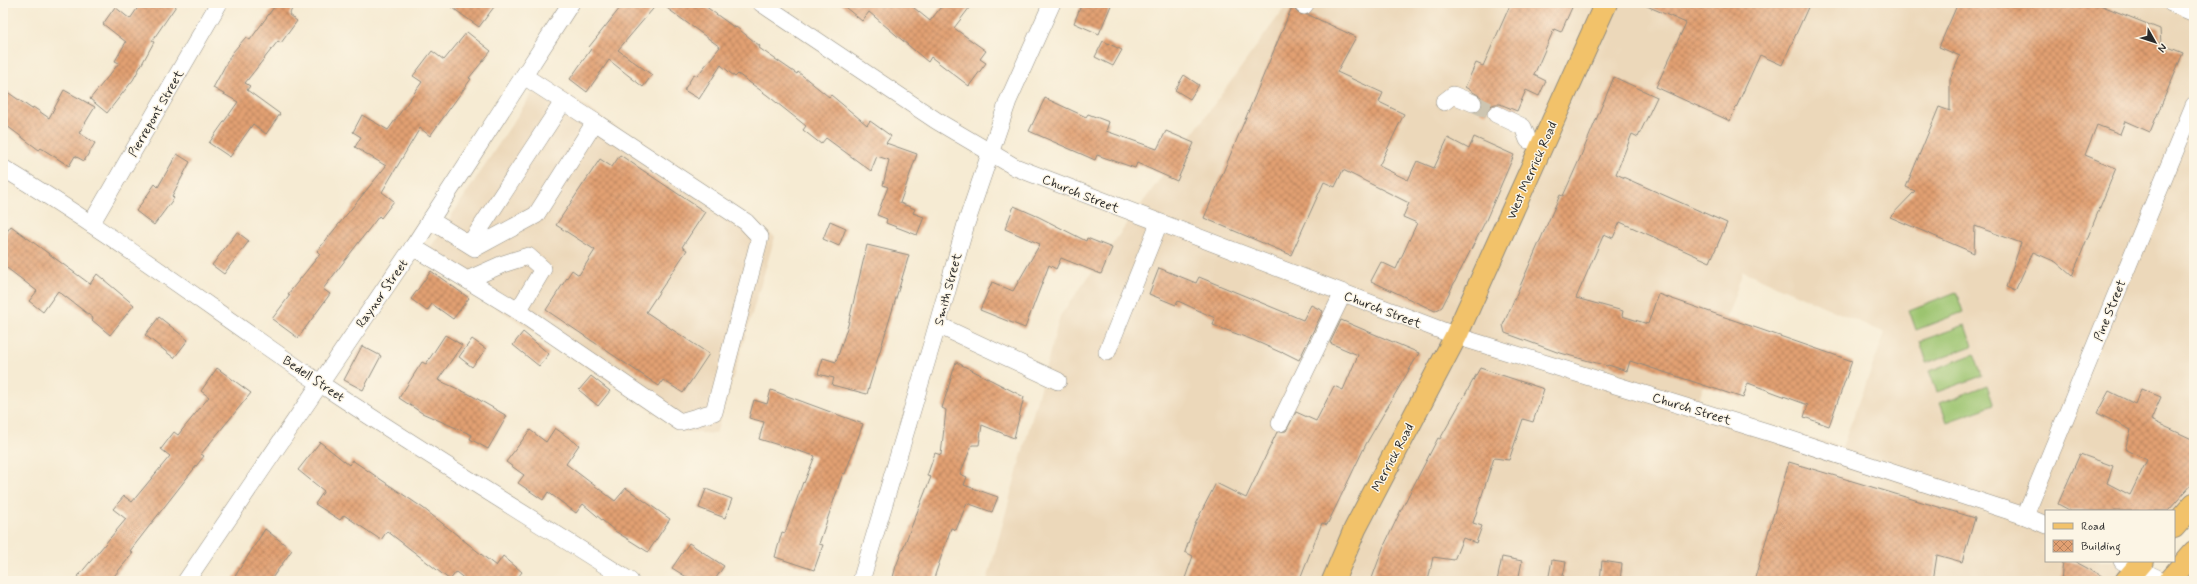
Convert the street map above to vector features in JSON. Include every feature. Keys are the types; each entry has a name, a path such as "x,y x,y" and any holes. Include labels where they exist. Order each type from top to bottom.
{"main road":[{"name":"West Merrick Road","path":"1456,336 1606,3"},
{"name":"Merrick Road","path":"1333,581 1354,529 1456,336"},
{"path":"2175,526 2194,504"},
{"path":"2169,581 2194,552"}],"street":[{"name":"Pierrepont Street","path":"91,224 219,3"},
{"name":"Raynor Street","path":"186,581 319,382 413,247 571,3"},
{"name":"Church Street","path":"760,3 937,122 990,151 1015,167 1456,336 1774,434 2025,516 2045,526"},
{"name":"Smith Street","path":"861,581 938,325 966,224 990,151 1008,101 1052,3"},
{"path":"2171,3 2194,13"},
{"path":"413,247 518,311 680,422 714,412 760,237 746,222 524,76"},
{"path":"1444,102 1453,95 1473,103"},
{"path":"470,244 563,102"},
{"name":"Pine Street","path":"2025,516 2194,105"},
{"path":"1496,114 1523,127 1528,140"},
{"path":"430,220 475,248 536,215 595,122"},
{"name":"Bedell Street","path":"3,168 58,201 319,382 630,581"},
{"path":"1107,352 1159,223"},
{"path":"467,280 504,264 528,256 543,269 518,311"},
{"path":"1280,423 1343,293"},
{"path":"938,325 1058,381"},
{"path":"2132,568 2163,581"}],"shaded area":[{"path":"1288,3 2194,3 2194,492 2175,513 2175,510 2045,510 2045,562 2130,562 2114,581 987,581 1060,316","holes":["1743,271 1885,333 1842,447 1823,441 1693,416"]},
{"path":"543,77 775,237 716,434 685,432 423,259"}],"green space":[{"path":"1956,292 1963,312 1916,330 1909,310"},
{"path":"1965,325 1972,346 1927,363 1920,341"},
{"path":"1974,354 1982,376 1937,392 1929,371"},
{"path":"1987,385 1994,405 1947,422 1940,403"}],"building":[{"path":"141,3 178,3 152,41 154,42 133,80 107,113 90,99 119,63 115,61 126,42 103,24 115,7 130,19"},
{"path":"277,3 295,3 289,15 297,21 281,43 278,41 245,83 250,86 247,90 280,114 266,134 253,124 230,157 209,143 238,102 213,88 232,53 246,37 250,40"},
{"path":"446,3 497,3 479,27"},
{"path":"624,3 658,3 618,50 652,75 643,87 609,60 587,92 570,79 591,49 589,47"},
{"path":"660,3 701,3 735,28 736,27 760,46 759,48 797,74 798,72 829,97 831,95 867,125 870,121 891,136 886,143 917,154 900,203 915,209 913,213 924,217 917,235 886,223 887,219 877,215 888,187 883,185 889,160 877,156 871,171 826,138 821,144 803,130 806,126 767,95 738,74 735,77 721,65 699,99 684,90 694,74 697,76 720,47"},
{"path":"840,3 908,3 930,21 944,3 973,3 954,28 986,51 980,59 986,63 969,86 931,57 928,62 869,12 862,21"},
{"path":"1082,3 1112,3 1099,34 1074,23"},
{"path":"1511,3 1574,3 1561,32 1554,29 1534,75 1546,81 1539,96 1526,90 1517,111 1500,104 1495,104 1490,106 1486,114 1480,111 1483,102 1481,97 1465,87 1476,63 1483,66"},
{"path":"1640,3 1810,3 1782,65 1760,55 1730,121 1656,87 1686,23"},
{"path":"1958,3 2095,3 2160,29 2161,44 2183,53 2150,132 2125,121 2120,134 2097,125 2085,155 2116,168 2072,276 2056,262 2033,252 2015,291 2006,287 2021,243 1975,226 1974,253 1890,217 1915,191 1906,187 1939,107 1950,111 1950,79 1960,56 1939,47"},
{"path":"1292,7 1299,14 1309,15 1356,37 1337,72 1383,93 1379,102 1404,114 1379,166 1408,180 1417,161 1434,168 1448,138 1469,149 1474,137 1514,155 1486,220 1442,307 1435,311 1371,281 1381,262 1396,269 1417,223 1403,217 1409,203 1343,170 1335,187 1324,182 1291,255 1204,218"},
{"path":"467,32 491,51 469,78 471,79 430,136 420,128 382,192 394,201 381,218 379,216 323,289 330,294 298,338 272,319 290,295 288,294 320,254 317,251 386,166 355,147 361,137 353,132 362,115 388,130 422,82 413,76 432,51 444,60"},
{"path":"1103,41 1122,50 1113,66 1095,57"},
{"path":"1184,75 1199,85 1190,99 1175,90"},
{"path":"1614,77 1657,97 1638,137 1632,134 1616,174 1727,223 1710,262 1620,222 1613,238 1604,234 1576,298 1623,311 1622,316 1648,324 1658,294 1852,361 1829,426 1804,417 1808,405 1748,383 1743,398 1630,361 1627,371 1557,352 1505,333 1503,325 1560,195 1563,196"},
{"path":"3,89 32,109 33,107 49,118 64,90 95,107 79,133 95,143 84,161 75,156 69,166 41,148 39,150 3,123"},
{"path":"1045,98 1086,117 1088,114 1109,122 1106,131 1157,149 1166,131 1194,143 1177,181 1137,163 1135,168 1097,155 1095,160 1029,131"},
{"path":"177,154 190,162 172,196 174,198 154,225 136,211 155,184 158,187"},
{"path":"620,155 705,212 682,247 687,250 646,312 709,354 683,393 663,380 659,386 546,310 572,270 579,275 595,250 556,225 600,159 612,167"},
{"path":"1014,206 1086,241 1087,238 1112,248 1101,274 1061,258 1056,269 1049,265 1025,328 980,310 992,282 1013,291 1040,244 1005,229"},
{"path":"830,221 846,228 839,246 823,239"},
{"path":"11,226 90,284 97,274 134,305 110,335 92,320 93,318 58,291 43,312 29,301 37,291 3,265 3,237"},
{"path":"237,232 249,241 224,274 212,265"},
{"path":"867,245 909,255 867,394 832,385 834,378 818,374 823,358 836,362 848,325"},
{"path":"1159,268 1196,283 1199,277 1303,320 1311,305 1323,311 1299,360 1283,352 1282,353 1213,325 1215,318 1178,301 1176,305 1149,294"},
{"path":"431,271 469,298 453,319 432,304 427,311 411,299"},
{"path":"159,317 188,340 174,358 145,335"},
{"path":"1341,320 1419,353 1366,444 1327,525 1322,523 1299,581 1184,581 1193,556 1185,552 1194,526 1216,483 1246,498 1277,432 1286,431 1296,412 1316,421 1334,386 1343,390 1358,355 1330,343"},
{"path":"523,332 549,354 539,366 513,345"},
{"path":"445,335 462,345 438,380 469,394 507,416 488,449 470,439 472,435 422,413 399,398 422,362 426,364"},
{"path":"472,339 486,349 472,367 459,357"},
{"path":"362,346 381,356 363,390 344,380"},
{"path":"956,362 1024,397 1014,438 982,425 979,445 972,445 960,474 967,477 964,485 998,497 992,512 967,503 956,530 951,528 933,581 892,581 896,566 931,477 927,476 935,453 941,455 946,410 942,408"},
{"path":"217,368 251,393 201,454 204,456 130,551 133,553 110,581 74,581 126,519 113,509 124,496 132,502 170,456 161,449 174,432 178,435 209,397 201,391"},
{"path":"1480,368 1544,389 1533,422 1523,419 1509,460 1494,458 1473,523 1482,526 1476,543 1463,538 1454,560 1433,557 1428,581 1371,581 1383,548 1400,512 1438,438 1440,439"},
{"path":"591,376 610,391 598,406 579,390"},
{"path":"2141,389 2161,397 2151,420 2194,440 2194,482 2169,510 2069,510 2058,504 2080,454 2113,466 2107,483 2130,495 2147,460 2125,449 2131,430 2097,413 2109,391 2135,404"},
{"path":"771,390 863,424 845,474 843,473 819,544 823,545 814,570 775,557 782,532 785,533 803,482 804,483 815,456 759,439 764,422 749,418 754,400 767,404"},
{"path":"555,428 579,445 566,464 615,501 626,488 670,519 648,552 615,531 583,504 576,513 548,492 543,500 518,483 524,475 506,462 530,430 546,442"},
{"path":"320,442 349,465 352,460 423,508 496,566 503,556 522,572 515,581 467,581 456,572 450,580 387,531 381,540 344,515 340,520 315,504 324,491 298,470"},
{"path":"1789,462 1975,518 1962,562 1937,555 1933,581 1754,581"},
{"path":"706,489 732,499 725,518 699,508"},
{"path":"265,529 292,550 270,581 232,581"},
{"path":"689,543 724,566 714,581 693,581 672,568"},
{"path":"1502,557 1522,561 1518,581 1497,581"},
{"path":"1552,560 1566,562 1562,581 1548,581"},
{"path":"1602,561 1622,564 1620,581 1600,581"},
{"path":"2063,562 2076,562 2111,581 2061,581"}],"tunnel":[{"path":"1473,103 1496,114"}]}
